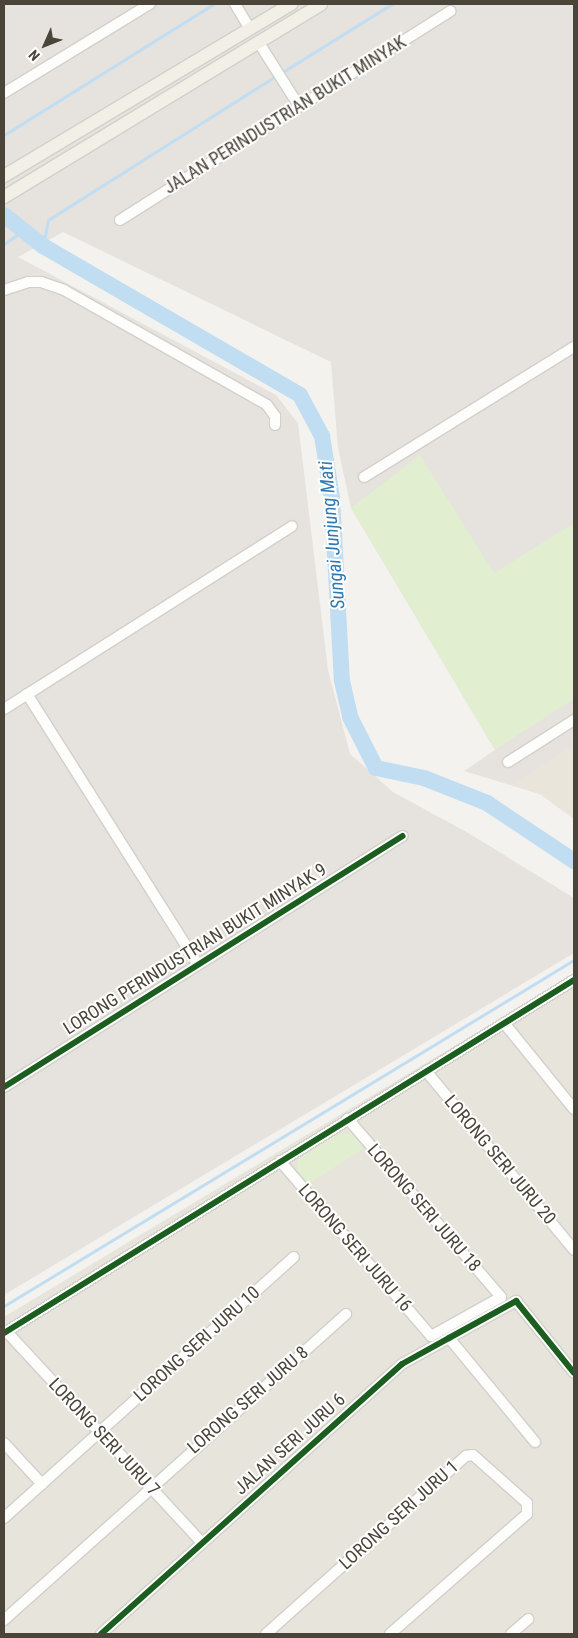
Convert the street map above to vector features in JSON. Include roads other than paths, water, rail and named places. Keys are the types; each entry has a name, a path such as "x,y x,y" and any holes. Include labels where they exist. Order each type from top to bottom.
{"main road":[{"path":"4,176 290,4"},
{"path":"8,194 321,4"}],"street":[{"path":"4,93 150,4"},
{"path":"235,4 250,29"},
{"name":"JALAN PERINDUSTRIAN BUKIT MINYAK","path":"120,220 450,11"},
{"path":"259,43 299,106"},
{"path":"7,288 41,282 64,290 267,405 276,416 275,425"},
{"path":"364,477 574,347"},
{"path":"4,709 292,526"},
{"path":"27,694 198,965"},
{"path":"508,762 574,720"},
{"name":"LORONG PERINDUSTRIAN BUKIT MINYAK 9","path":"4,1088 402,836"},
{"path":"5,1332 574,980"},
{"path":"504,1023 574,1109"},
{"name":"LORONG SERI JURU 20","path":"426,1071 574,1250"},
{"name":"LORONG SERI JURU 18","path":"348,1119 501,1297 431,1336"},
{"name":"LORONG SERI JURU 16","path":"280,1161 431,1336"},
{"name":"LORONG SERI JURU 10","path":"4,1518 294,1257"},
{"name":"JALAN SERI JURU 6","path":"101,1634 402,1364 516,1301 574,1373"},
{"name":"LORONG SERI JURU 8","path":"4,1620 150,1487 346,1314"},
{"name":"LORONG SERI JURU 7","path":"5,1332 202,1543"},
{"path":"449,1338 535,1442"},
{"path":"4,1443 42,1484"},
{"name":"LORONG SERI JURU 1","path":"266,1634 466,1456 473,1455 527,1503 527,1514 390,1634"},
{"path":"511,1634 528,1619"}],"waterway":[{"path":"4,135 214,4"},
{"path":"281,73 392,4"},
{"path":"43,246 48,220 276,76"},
{"name":"Sungai Junjung Mati","path":"4,215 43,246 300,395 322,436 332,498 342,681 350,717 376,768 424,778 487,803 574,861"},
{"path":"4,244 24,230"},
{"path":"4,1306 574,960"}]}
